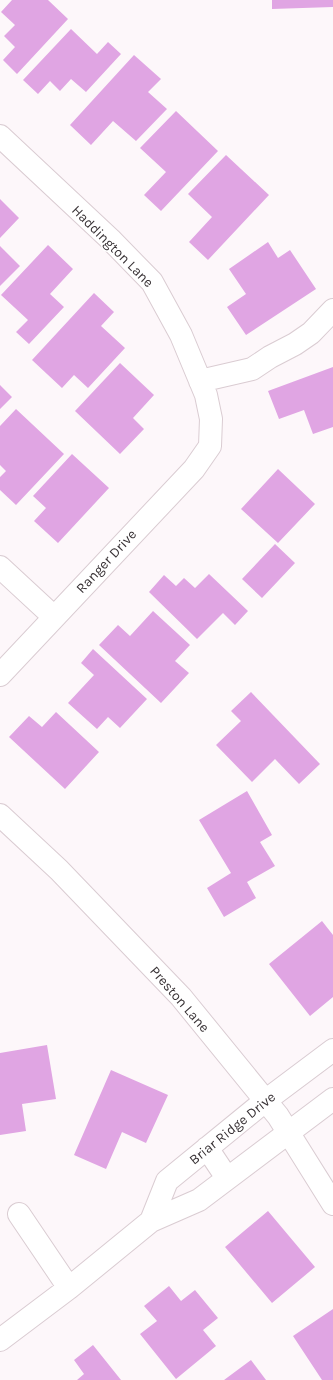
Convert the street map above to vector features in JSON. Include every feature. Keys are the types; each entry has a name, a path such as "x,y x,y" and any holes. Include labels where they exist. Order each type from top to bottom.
{"street":[{"name":"Haddington Lane","path":"0,136 110,239 152,282 181,335 206,395 211,419 210,446"},
{"path":"200,381 252,369 270,357 296,344 311,332 333,310"},
{"name":"Ranger Drive","path":"0,675 194,469 210,446"},
{"path":"0,567 54,617"},
{"name":"Preston Lane","path":"0,815 59,870 180,997 278,1116 333,1204"},
{"name":"Briar Ridge Drive","path":"151,1222 167,1181 265,1101 333,1050"},
{"name":"Briar Ridge Drive","path":"0,1340 69,1288 151,1222 199,1200 333,1099"},
{"path":"207,1148 228,1178"},
{"path":"19,1214 69,1288"}],"building":[{"path":"12,0 48,0 68,19 17,74 3,60 15,47 4,36 15,25 1,12"},
{"path":"272,0 333,0 333,7 272,9"},
{"path":"71,29 97,54 108,42 121,54 86,92 71,79 60,91 50,81 38,94 23,80"},
{"path":"134,55 161,79 148,92 167,109 136,141 113,121 91,145 70,125"},
{"path":"176,111 218,151 161,211 144,195 166,172 140,148"},
{"path":"226,155 269,195 208,260 189,242 212,217 188,194"},
{"path":"0,199 19,218 0,238"},
{"path":"268,242 278,258 290,250 316,289 246,335 227,307 246,294 229,269"},
{"path":"48,245 73,269 50,294 64,307 29,344 16,332 28,320 1,295"},
{"path":"0,246 20,266 0,286"},
{"path":"94,293 114,312 101,326 125,348 88,388 74,375 62,388 32,360"},
{"path":"120,363 154,395 133,418 144,429 120,454 75,411"},
{"path":"333,367 333,427 313,434 304,410 279,419 268,391"},
{"path":"0,385 12,397 0,409"},
{"path":"16,409 64,454 16,505 0,490 0,477 6,471 0,465 0,426"},
{"path":"72,454 109,488 58,543 34,521 46,508 33,496"},
{"path":"278,469 315,504 278,543 241,509"},
{"path":"275,544 295,563 262,598 242,579"},
{"path":"209,574 248,611 235,625 223,613 197,639 149,592 164,575 176,586 184,578 195,588"},
{"path":"153,611 190,645 175,661 189,673 161,703 99,645 118,625 130,636"},
{"path":"93,649 147,699 120,728 108,717 97,729 68,703 94,675 81,663"},
{"path":"251,692 320,764 299,784 275,759 252,782 216,745 241,721 231,711"},
{"path":"56,712 99,752 65,789 9,737 29,716 42,727"},
{"path":"247,791 272,835 260,842 275,866 247,882 256,898 224,917 207,888 231,873 199,820"},
{"path":"322,921 333,935 333,997 310,1016 269,964"},
{"path":"47,1045 56,1099 22,1104 26,1131 0,1135 0,1053"},
{"path":"111,1070 168,1095 146,1143 122,1132 106,1169 74,1155"},
{"path":"268,1211 315,1267 272,1303 225,1247"},
{"path":"169,1286 181,1301 195,1290 218,1318 203,1330 216,1346 176,1379 140,1334 157,1321 144,1306"},
{"path":"333,1309 333,1380 322,1380 293,1336"},
{"path":"93,1345 121,1380 77,1380 84,1374 74,1360"},
{"path":"251,1360 266,1380 224,1380"}]}
